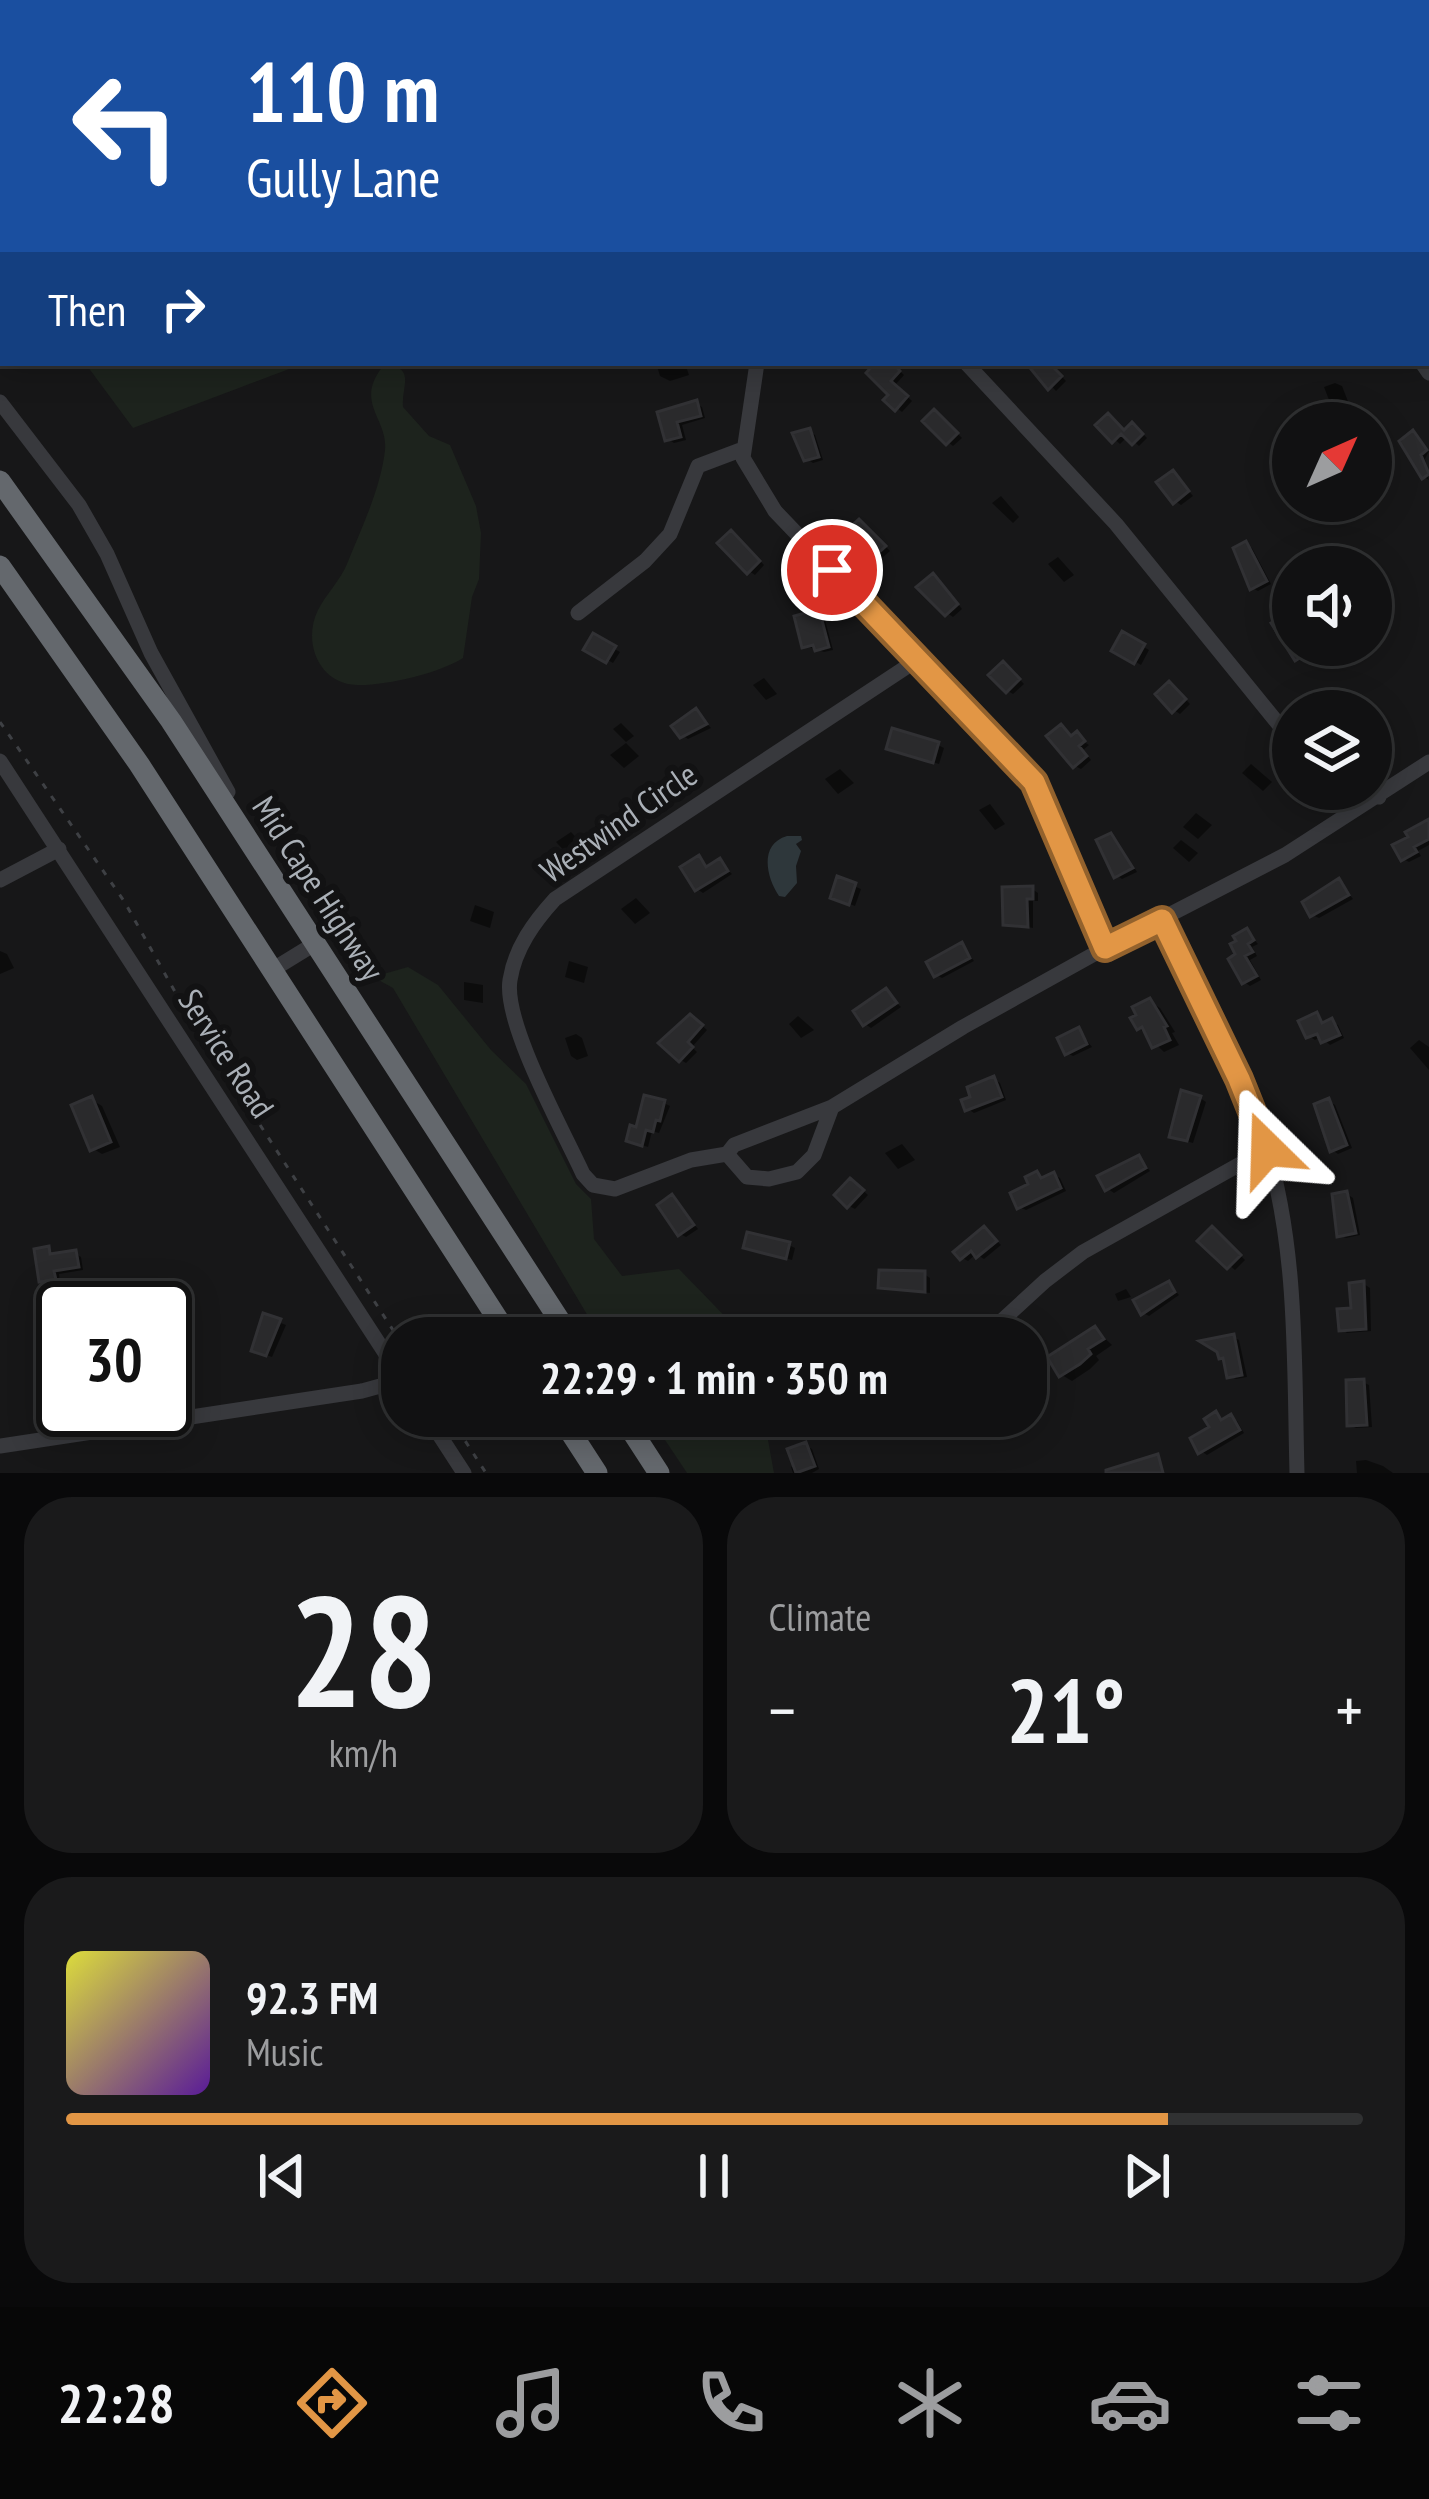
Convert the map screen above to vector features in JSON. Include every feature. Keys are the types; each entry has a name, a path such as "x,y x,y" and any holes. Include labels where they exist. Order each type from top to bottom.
{"highway":[{"name":"Mid Cape Highway","path":"0,482 122,648 558,1317"},
{"path":"0,566 127,747 496,1317"},
{"path":"574,1437 597,1473"},
{"path":"635,1437 658,1473"}],"street":[{"path":"757,366 743,458 775,511 1034,782 1105,948"},
{"path":"969,366 1116,524 1272,716"},
{"path":"0,402 79,505 255,848"},
{"path":"578,613 645,561 670,534 698,466 743,449"},
{"name":"Westwind Circle","path":"917,660 555,898 527,931 508,983 520,1035 583,1174 593,1185 615,1190 691,1160 727,1154 734,1144 832,1107 958,1030 1285,855 1357,810"},
{"name":"Service Road","path":"0,761 381,1347"},
{"name":"Westwind Circle","path":"1392,787 1429,762"},
{"path":"0,880 59,849"},
{"path":"1162,920 1239,1079 1267,1149 1283,1218 1292,1304 1297,1473"},
{"path":"272,970 316,944"},
{"path":"727,1154 747,1177 787,1176 814,1155 832,1107"},
{"path":"1006,1317 1083,1252 1267,1149"},
{"path":"0,1446 381,1385"},
{"path":"441,1437 464,1473"}],"path":[{"path":"0,722 124,901 183,1006 385,1317"},
{"path":"463,1437 486,1473"}],"shaded area":[{"path":"87,366 297,366 133,428"},
{"path":"383,366 401,369 403,407 429,436 450,445 476,506 481,533 479,579 463,658 412,678 357,685 344,683 324,669 312,635 318,610 347,564 379,479 385,439 371,400 375,378"},
{"path":"787,836 801,836 802,840 796,844 801,851 797,883 785,897 774,888 768,862 772,846"},
{"path":"408,967 438,985 526,1084 576,1184 591,1199 594,1239 622,1276 679,1269 726,1317 589,1317 393,988 373,977"},
{"path":"663,1437 771,1437 774,1473 687,1473"}],"building":[{"path":"872,366 896,366 900,371 891,381 908,396 895,411 883,400 888,395 866,373"},
{"path":"1028,366 1052,366 1062,376 1048,390"},
{"path":"697,400 701,416 677,422 681,437 665,441 657,412"},
{"path":"934,409 958,433 946,445 922,421"},
{"path":"1108,413 1124,430 1132,422 1143,434 1132,445 1121,434 1112,443 1095,425"},
{"path":"810,428 819,457 804,461 792,433"},
{"path":"1413,430 1427,450 1421,455 1429,474 1422,479 1399,441"},
{"path":"1173,470 1189,491 1173,504 1156,482"},
{"path":"859,519 886,546 874,557 845,532"},
{"path":"731,530 760,561 747,574 717,543"},
{"path":"1246,541 1267,581 1250,590 1233,548"},
{"path":"933,573 958,604 945,616 916,587"},
{"path":"819,609 829,647 802,648 794,616"},
{"path":"1122,631 1145,644 1134,664 1111,651"},
{"path":"593,633 616,646 606,663 583,650"},
{"path":"1003,661 1020,679 1006,693 988,675"},
{"path":"1169,681 1186,699 1172,713 1155,694"},
{"path":"696,708 707,724 680,738 671,726"},
{"path":"1061,724 1071,736 1077,731 1085,741 1079,746 1087,756 1073,768 1046,736"},
{"path":"892,728 939,742 933,763 886,749"},
{"path":"1429,819 1429,839 1401,861 1392,845"},
{"path":"1111,833 1133,868 1114,878 1096,840"},
{"path":"699,855 706,867 720,858 728,871 695,891 680,867"},
{"path":"837,876 856,883 849,905 830,898"},
{"path":"1339,878 1349,895 1310,917 1302,902"},
{"path":"1033,886 1033,899 1027,899 1028,927 1003,925 1002,887"},
{"path":"1247,928 1254,940 1248,944 1253,952 1245,956 1257,976 1242,984 1228,959 1235,954 1230,944 1236,941 1233,936"},
{"path":"962,942 970,958 934,977 926,962"},
{"path":"886,988 897,1003 863,1026 853,1011"},
{"path":"1150,998 1170,1040 1152,1048 1142,1027 1137,1030 1130,1018 1136,1015 1132,1007"},
{"path":"1317,1012 1322,1023 1332,1018 1340,1035 1321,1043 1317,1034 1306,1038 1298,1021"},
{"path":"690,1014 703,1025 679,1062 658,1043"},
{"path":"1079,1027 1087,1044 1065,1055 1057,1038"},
{"path":"994,1076 1002,1097 965,1111 961,1100 970,1097 967,1087"},
{"path":"1181,1090 1201,1096 1187,1141 1169,1137"},
{"path":"644,1095 665,1100 660,1121 656,1120 653,1132 646,1130 642,1146 626,1141 630,1125 636,1127"},
{"path":"92,1096 111,1142 90,1151 71,1105"},
{"path":"1329,1098 1347,1145 1330,1152 1314,1104"},
{"path":"1139,1155 1146,1168 1105,1191 1097,1176"},
{"path":"1037,1171 1041,1178 1054,1172 1061,1188 1017,1209 1010,1193 1028,1184 1025,1177"},
{"path":"850,1178 864,1190 847,1208 834,1195"},
{"path":"1347,1191 1356,1233 1337,1237 1332,1194"},
{"path":"672,1194 694,1225 678,1236 657,1205"},
{"path":"984,1226 997,1241 976,1258 971,1251 960,1260 953,1252"},
{"path":"1212,1226 1241,1255 1227,1269 1197,1241"},
{"path":"747,1232 790,1242 786,1259 743,1248"},
{"path":"49,1246 50,1254 76,1250 79,1267 54,1271 56,1280 39,1281 34,1249"},
{"path":"879,1270 925,1271 925,1292 878,1288"},
{"path":"1169,1281 1175,1292 1141,1315 1133,1300"},
{"path":"1364,1281 1366,1329 1339,1331 1337,1309 1351,1308 1349,1283"},
{"path":"263,1313 281,1319 266,1356 251,1351"},
{"path":"1095,1326 1104,1339 1088,1349 1091,1354 1080,1364 1059,1377 1047,1357"},
{"path":"1234,1334 1242,1375 1227,1378 1223,1358 1199,1341"},
{"path":"1364,1379 1367,1425 1347,1426 1346,1380"},
{"path":"1216,1411 1221,1420 1231,1414 1240,1430 1198,1454 1190,1438 1209,1427 1204,1419"},
{"path":"806,1442 815,1466 796,1473 787,1449"},
{"path":"1158,1454 1163,1473 1106,1473 1106,1470"}],"route":[{"path":"832,570 1034,782 1105,948 1162,920 1239,1079 1267,1149"}]}
